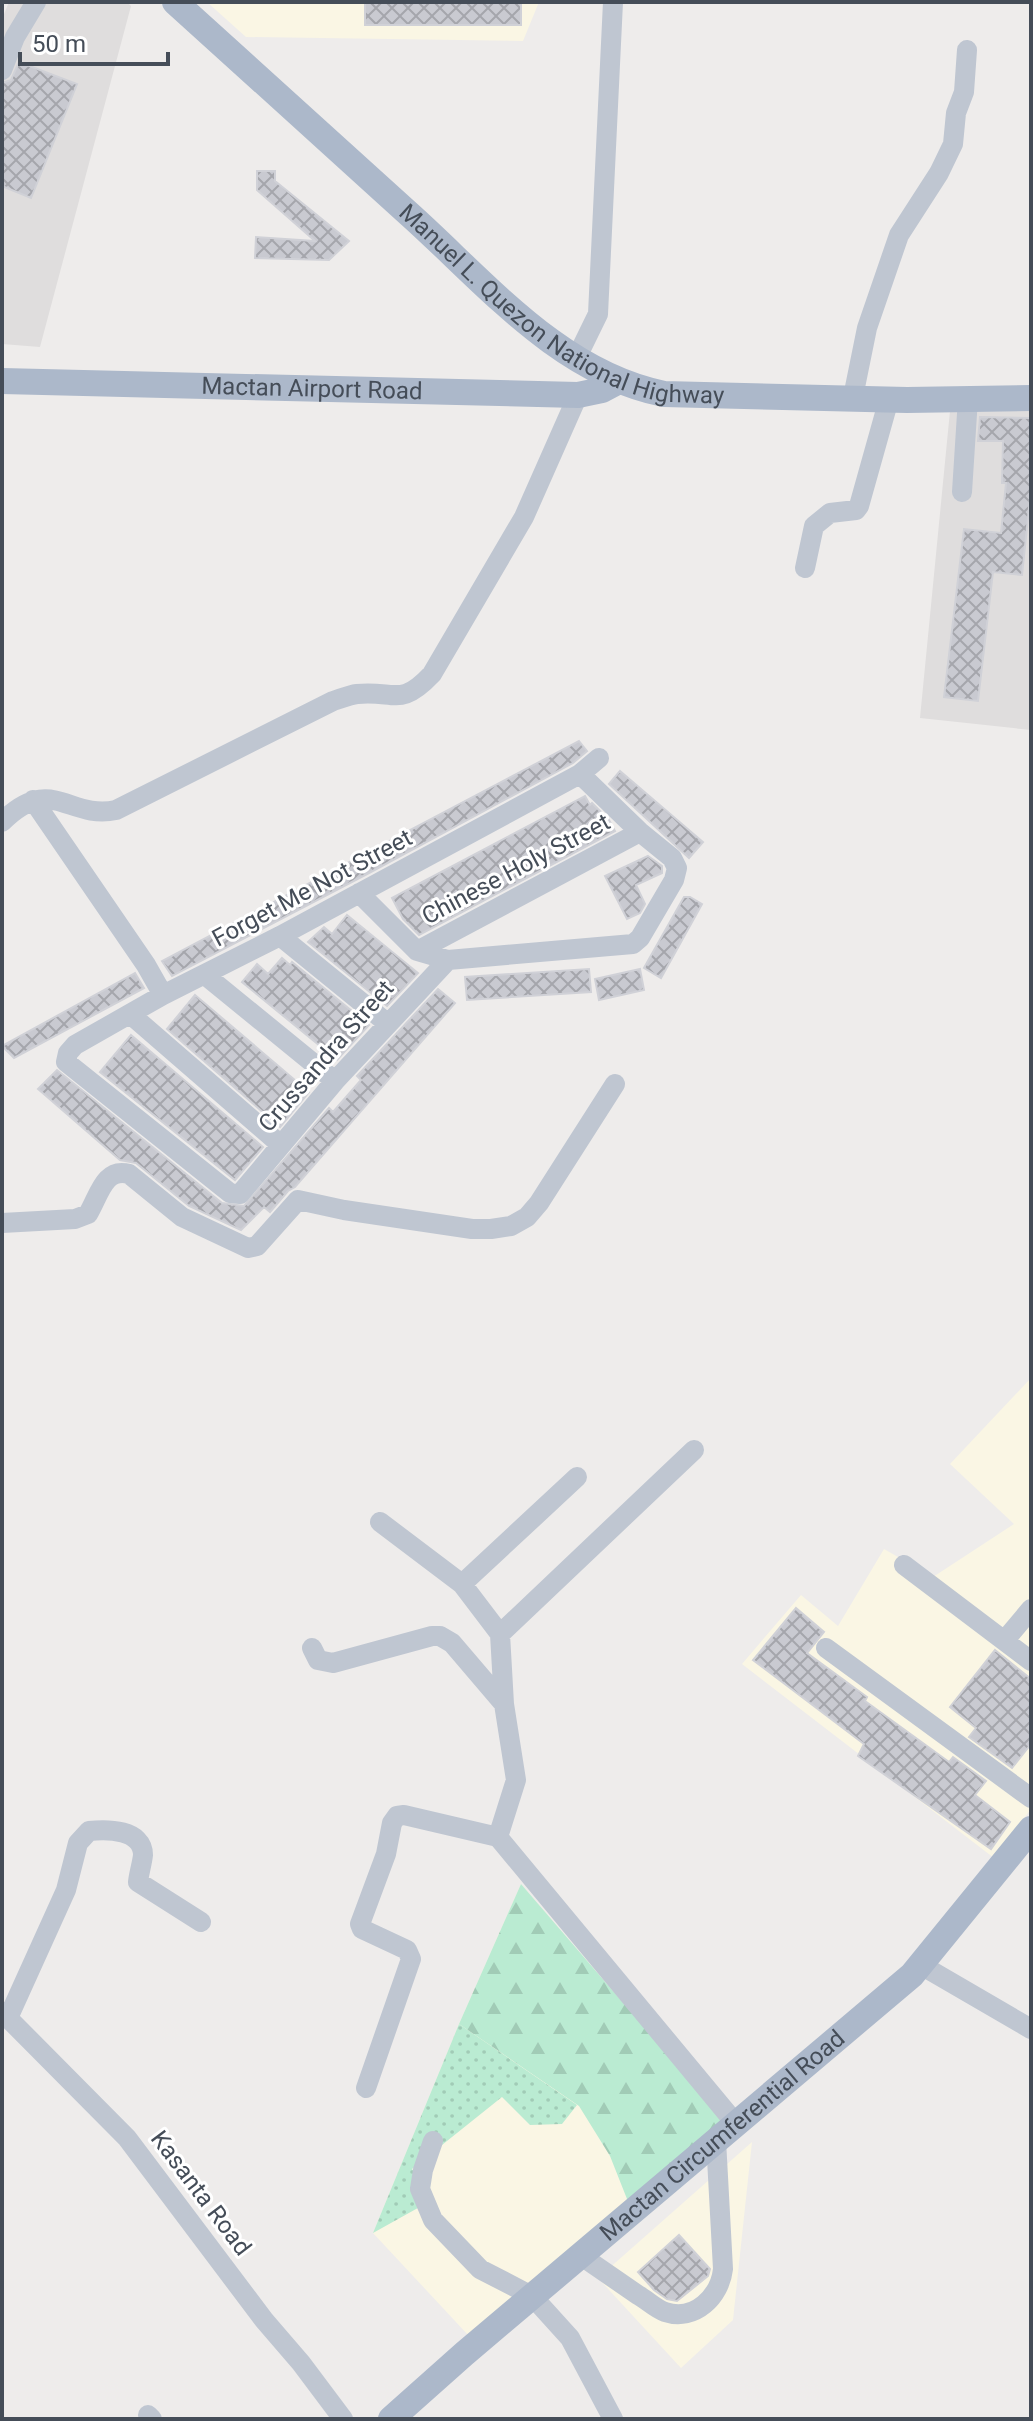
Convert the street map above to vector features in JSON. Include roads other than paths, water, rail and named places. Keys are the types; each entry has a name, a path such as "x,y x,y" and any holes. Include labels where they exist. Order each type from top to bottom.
{"main road":[{"name":"Manuel L. Quezon National Highway","path":"175,2 512,309 576,359 619,381 664,394 889,399 1031,398"},
{"name":"Mactan Airport Road","path":"2,381 578,395 602,390 619,381"},
{"name":"Mactan Circumferential Road","path":"400,2417 532,2296 921,1965 1031,1829"}],"street":[{"path":"2,70 15,37 36,2"},
{"path":"576,359 598,314 613,2"},
{"path":"853,397 867,328 899,235 939,173 953,144 955,117 964,92 967,50"},
{"path":"2,822 15,809 33,800 51,798 99,811 116,810 333,701 357,694 400,697 418,689 432,674 524,517 578,395"},
{"path":"962,492 968,398"},
{"path":"805,568 814,526 830,513 849,512 859,506 889,399"},
{"name":"Forget Me Not Street","path":"247,1189 240,1194 230,1193 74,1070 66,1062 68,1053 75,1045 163,995 280,936 580,774 599,758"},
{"path":"359,893 417,951 448,960 633,944 640,938 674,880 677,868 672,858 580,774"},
{"path":"33,800 163,995"},
{"name":"Chinese Holy Street","path":"417,951 640,832"},
{"path":"280,936 387,1023"},
{"name":"Crussandra Street","path":"247,1189 335,1081 448,960"},
{"path":"205,975 335,1081"},
{"path":"130,1014 281,1145"},
{"path":"2,1223 75,1219 88,1214 106,1180 119,1171 129,1174 182,1217 248,1248 257,1246 298,1200 472,1229 511,1226 527,1217 539,1203 615,1084"},
{"path":"500,1634 694,1450"},
{"path":"462,1584 577,1477"},
{"path":"380,1522 462,1584 500,1634 504,1704 516,1780 498,1837"},
{"path":"904,1565 1031,1661"},
{"path":"1005,1640 1031,1609"},
{"path":"312,1648 318,1660 333,1663 440,1636 452,1643 504,1704"},
{"path":"826,1648 1031,1798"},
{"path":"366,2088 411,1959 407,1950 362,1929 360,1924 386,1854 392,1823 397,1816 404,1815 498,1837 726,2132 723,2269 717,2290 703,2306 683,2313 663,2312 580,2255"},
{"path":"6,2014 66,1890 78,1843 89,1831 121,1831 135,1839 143,1854 138,1882 201,1922"},
{"path":"921,1965 1031,2029"},
{"name":"Kasanta Road","path":"6,2014 127,2138 343,2419"},
{"path":"433,2141 420,2189 433,2220 480,2269 532,2296 570,2338 613,2419"}]}
